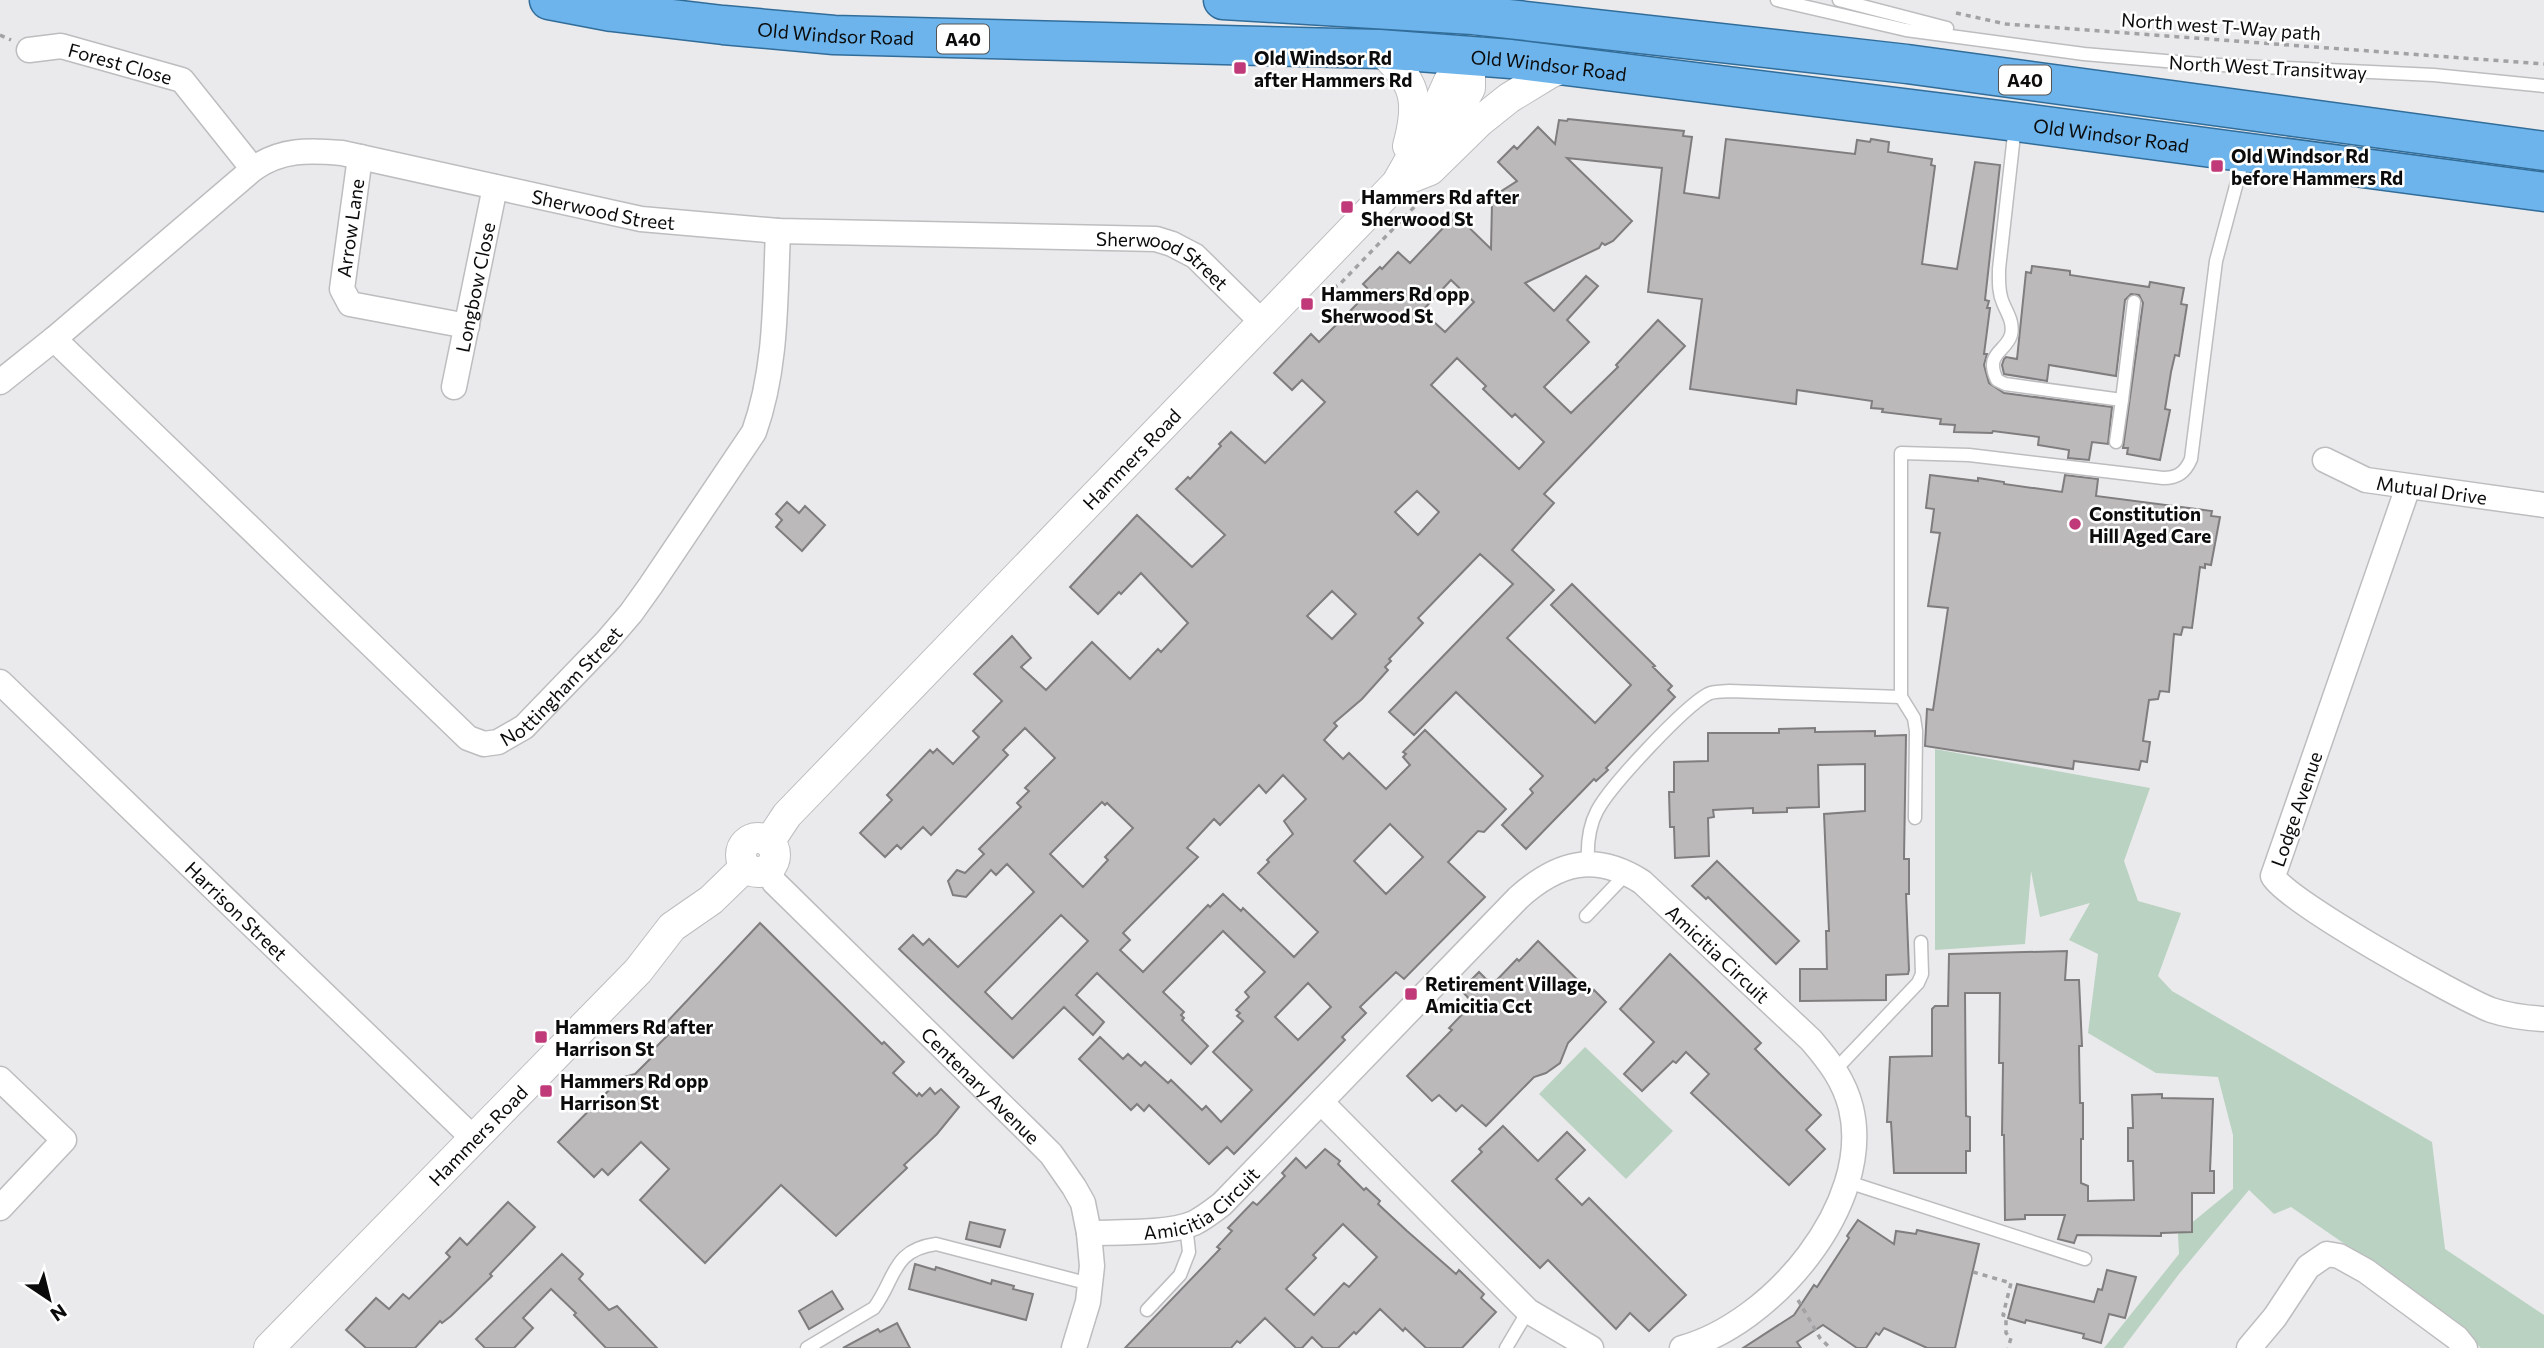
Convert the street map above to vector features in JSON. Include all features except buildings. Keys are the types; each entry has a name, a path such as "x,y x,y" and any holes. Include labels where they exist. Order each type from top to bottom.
{"highway":[{"name":"Old Windsor Road","path":"549,0 612,12 834,35 1379,49 1572,65 2544,192"},
{"name":"Old Windsor Road","path":"1223,0 1471,5 2544,151"},
{"path":"1470,56 1471,5"}],"street":[{"name":"Forest Close","path":"29,50 61,46 182,80 253,169"},
{"path":"1379,49 1400,68 1410,85 1414,102 1414,122 1397,183"},
{"name":"Hammers Road","path":"269,1348 638,971 672,927 711,900 761,859 787,815 1397,183 1427,130 1450,81 1470,56"},
{"path":"1397,183 1430,170 1479,122 1509,98 1550,73 1572,65"},
{"name":"Sherwood Street","path":"0,382 253,169 272,158 307,150 360,157 641,219 778,232 1156,239 1178,246 1195,256 1263,323"},
{"name":"Arrow Lane","path":"360,157 342,289 350,304 467,326"},
{"name":"Longbow Close","path":"454,387 495,187"},
{"name":"Nottingham Street","path":"54,339 468,738 484,744 498,742 524,727 631,613 754,432 763,407 769,374 778,232"},
{"name":"Mutual Drive","path":"2325,460 2366,481 2544,505"},
{"name":"Lodge Avenue","path":"2408,487 2273,876 2276,882 2305,904 2438,984 2509,1016 2544,1019"},
{"name":"Harrison Street","path":"0,682 473,1138"},
{"name":"Centenary Avenue","path":"761,859 774,882 1051,1154 1063,1170 1083,1203 1092,1266 1088,1302 1074,1348"},
{"name":"Amicitia Circuit","path":"1089,1233 1147,1231 1186,1225 1206,1216 1222,1204 1518,898 1553,872 1571,866 1588,864 1614,867 1628,873 1662,900 1811,1040 1836,1069 1851,1109 1853,1123 1853,1164 1848,1182 1825,1231 1812,1251 1790,1278 1743,1318 1682,1348"},
{"path":"0,1079 65,1140 0,1208"},
{"path":"1321,1102 1528,1311 1591,1348"},
{"path":"2249,1348 2275,1317 2308,1267 2327,1254 2339,1256 2366,1271 2457,1338 2465,1348"}],"lane":[{"name":"North West Transitway","path":"1777,0 1906,30 2128,59 2434,75 2544,86"},
{"name":"North West Transitway","path":"1839,0 1992,41"},
{"path":"2016,122 1998,269 1999,288 2011,319 2011,336 1996,354 1993,369 1995,375 1997,380 2005,384 2122,400"},
{"path":"1915,818 1916,731 1914,718 1900,697 1901,453 1969,455 2163,478 2173,478 2185,471 2190,459 2216,261 2245,152"},
{"path":"2116,442 2134,302"},
{"path":"1588,864 1588,844 1595,813 1634,765 1679,718 1709,694 1729,691 1900,697"},
{"path":"1587,916 1628,873"},
{"path":"1836,1069 1917,982 1922,974 1921,942"},
{"path":"1848,1182 2085,1259"},
{"path":"1147,1310 1180,1275 1189,1252 1186,1225"},
{"path":"807,1348 874,1308 896,1266 908,1253 922,1246 936,1244 1090,1284"},
{"path":"1506,1348 1528,1311"}],"path":[{"name":"North west T-Way path","path":"1953,12 2007,24 2544,64"},
{"path":"1973,1272 2011,1283 2003,1315 2006,1316 2006,1332 2011,1338 2008,1348"},
{"path":"1798,1298 1819,1338 1830,1348"}],"green space":[{"path":"1935,749 2150,788 2124,861 2138,901 2181,913 2158,976 2172,991 2432,1142 2445,1249 2544,1315 2544,1348 2481,1348 2429,1302 2291,1207 2274,1214 2249,1190 2179,1274 2123,1348 2104,1348 2179,1254 2178,1234 2233,1189 2233,1135 2218,1077 2156,1073 2088,1033 2098,954 2069,940 2090,903 2040,917 2031,871 2025,944 1935,950"},
{"path":"1585,1047 1673,1131 1626,1179 1539,1094"}],"place":[{"name":"Old Windsor Rd after Hammers Rd","path":"1240,68"},
{"name":"Old Windsor Rd before Hammers Rd","path":"2217,166"},
{"name":"Hammers Rd after Sherwood St","path":"1347,207"},
{"name":"Hammers Rd opp Sherwood St","path":"1307,304"},
{"name":"Constitution Hill Aged Care","path":"2075,524"},
{"name":"Retirement Village, Amicitia Cct","path":"1411,994"},
{"name":"Hammers Rd after Harrison St","path":"541,1037"},
{"name":"Hammers Rd opp Harrison St","path":"546,1091"}]}
